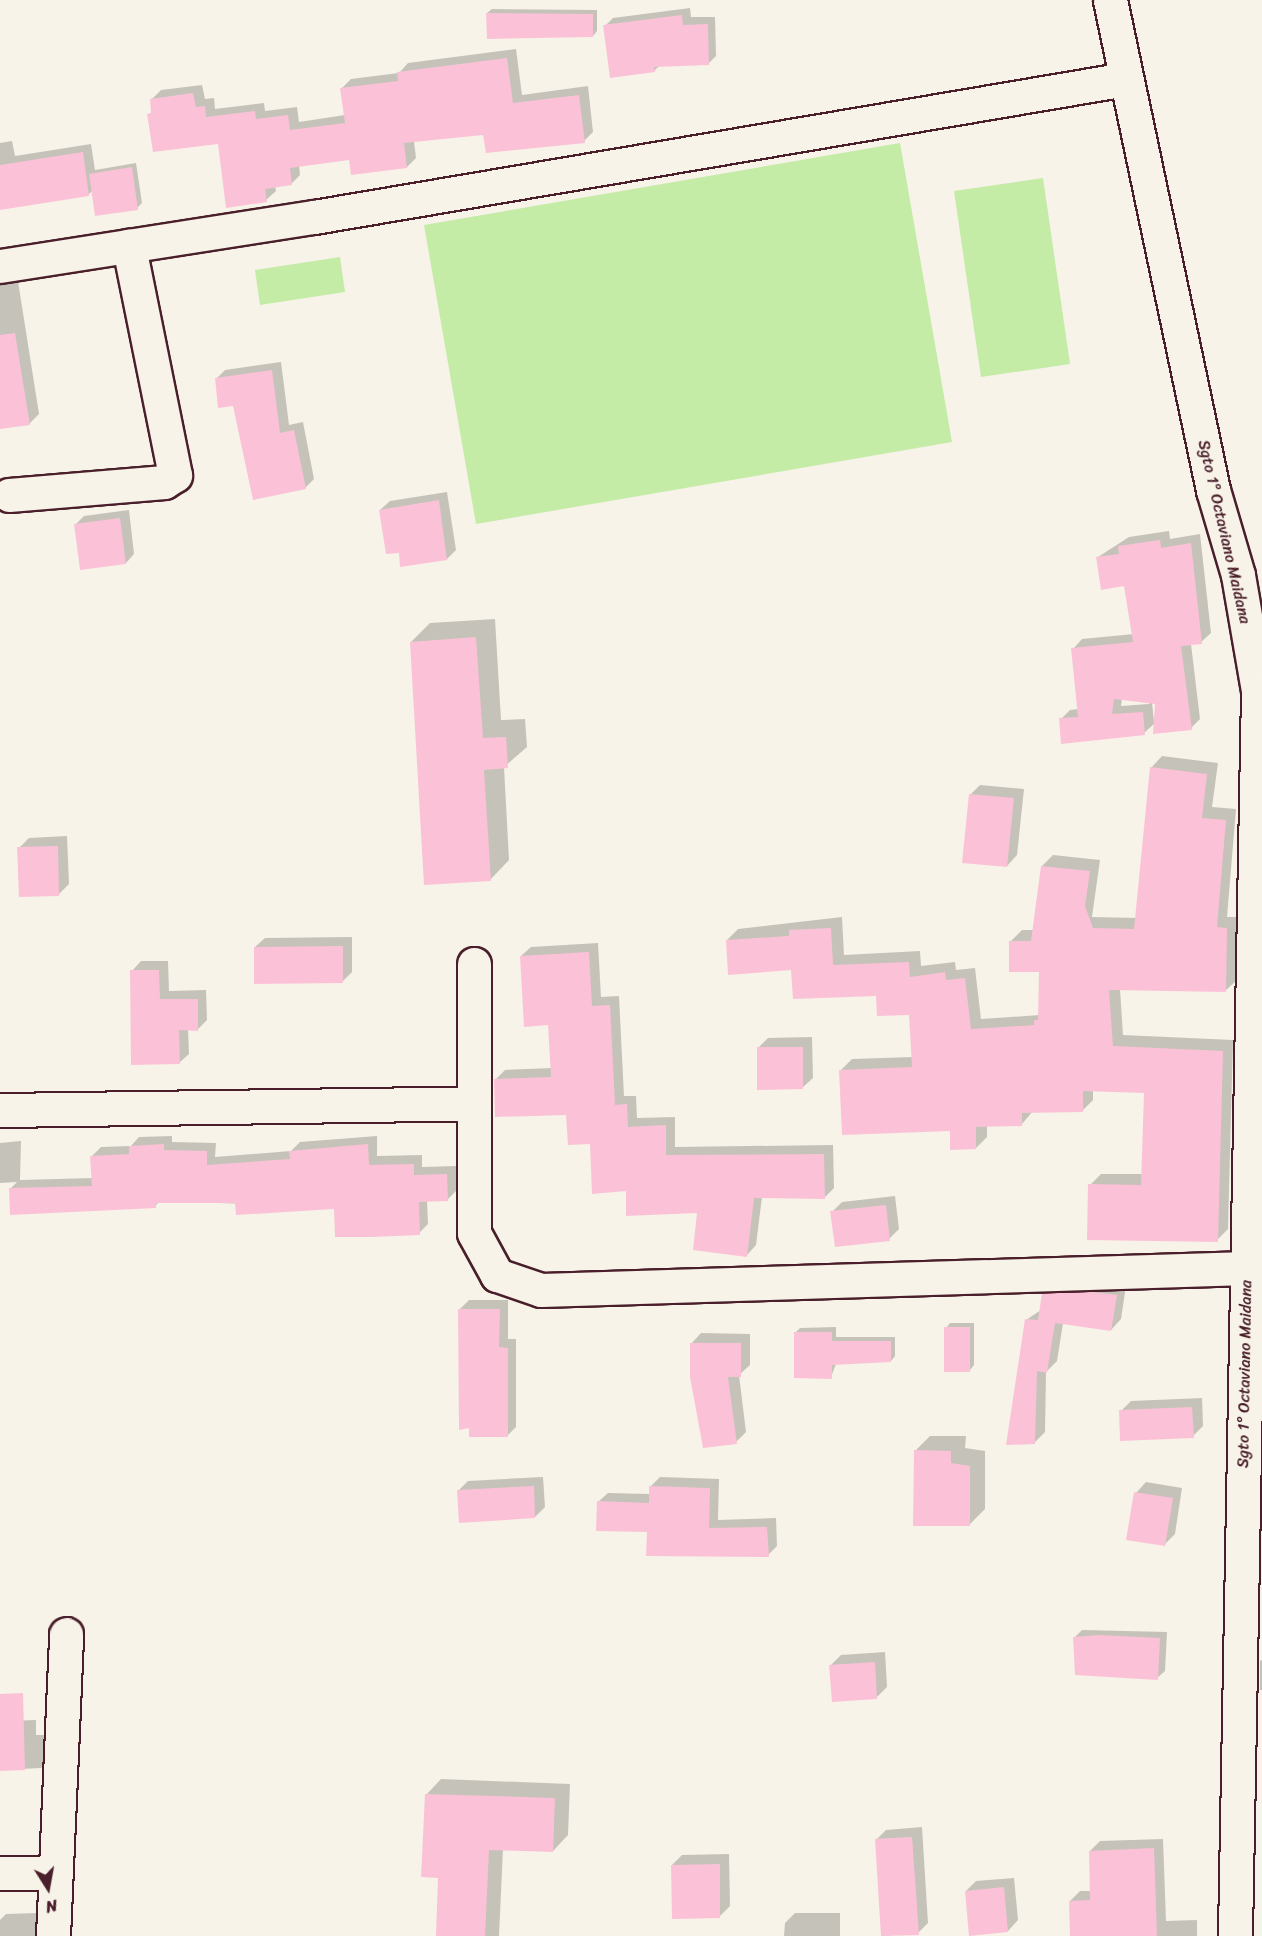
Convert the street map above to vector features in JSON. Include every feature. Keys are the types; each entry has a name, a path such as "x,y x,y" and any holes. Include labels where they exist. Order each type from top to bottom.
{"street":[{"name":"Sgto 1° Octaviano Maidana","path":"1110,0 1213,490 1238,575 1258,691 1235,1936"},
{"path":"0,266 1126,79"},
{"path":"9,495 164,482 175,475 129,246"},
{"path":"474,964 474,1233 497,1275 541,1290 1247,1268"},
{"path":"0,1110 474,1103"},
{"path":"53,1936 66,1634"},
{"path":"0,1873 56,1873"}],"green space":[{"path":"900,143 952,442 476,524 424,225"},
{"path":"1043,178 1070,364 981,377 954,191"},
{"path":"340,257 345,292 260,305 255,270"}],"building":[{"path":"486,13 593,14 593,37 487,39"},
{"path":"682,15 683,25 708,24 709,65 654,67 655,72 610,78 603,25"},
{"path":"507,58 513,103 579,95 585,143 486,153 483,135 404,143 407,168 351,175 349,160 290,168 292,185 265,189 267,202 226,208 218,144 153,152 147,114 151,113 150,99 193,93 196,107 205,106 206,117 255,111 256,119 288,115 290,130 345,123 340,88 398,81 397,72"},
{"path":"83,152 89,196 0,210 0,165"},
{"path":"132,167 138,210 95,216 89,174"},
{"path":"15,333 30,425 0,429 0,335"},
{"path":"272,370 280,433 294,430 306,489 253,500 233,406 218,408 215,378"},
{"path":"439,500 447,560 400,567 399,553 386,554 379,510"},
{"path":"120,518 126,564 80,570 74,524"},
{"path":"1160,540 1161,548 1191,543 1202,644 1181,646 1192,730 1153,734 1155,704 1114,699 1112,714 1143,712 1145,735 1061,744 1059,718 1078,717 1071,648 1133,642 1124,586 1101,590 1096,557 1119,554 1118,546"},
{"path":"476,637 483,738 506,737 508,768 484,770 491,881 424,885 410,642"},
{"path":"1150,767 1207,774 1202,818 1226,820 1217,927 1227,928 1226,992 1109,990 1113,1046 1223,1051 1218,1242 1087,1240 1088,1184 1141,1185 1144,1093 1083,1091 1083,1112 1022,1113 1022,1126 976,1127 976,1149 950,1150 950,1131 842,1135 839,1070 912,1067 909,1015 877,1016 876,996 793,999 791,970 728,975 726,940 789,936 789,930 831,928 833,965 909,962 910,977 945,972 946,980 965,978 971,1029 1034,1025 1034,1020 1038,1020 1039,972 1009,972 1009,941 1031,941 1041,866 1090,871 1085,906 1093,928 1134,929"},
{"path":"969,794 1014,798 1007,867 962,863"},
{"path":"58,846 59,896 19,897 17,847"},
{"path":"343,946 343,983 254,984 254,947"},
{"path":"589,952 592,1006 610,1005 615,1105 627,1104 628,1127 666,1125 666,1155 824,1154 825,1199 754,1198 747,1257 693,1250 697,1213 626,1216 626,1191 592,1194 590,1144 568,1145 566,1115 495,1117 494,1079 551,1077 548,1025 524,1027 520,956"},
{"path":"130,970 159,970 160,999 198,999 198,1031 179,1030 180,1064 131,1065"},
{"path":"757,1047 803,1047 803,1089 757,1090"},
{"path":"164,1144 164,1150 207,1151 207,1165 290,1159 289,1151 368,1144 369,1165 414,1164 414,1175 447,1174 448,1201 419,1202 420,1235 371,1237 335,1237 334,1209 236,1215 235,1203 156,1203 156,1208 10,1215 9,1188 92,1186 90,1156 129,1154 129,1146"},
{"path":"886,1205 890,1241 835,1247 830,1211"},
{"path":"1091,1292 1117,1295 1111,1331 1055,1323 1047,1373 1037,1371 1035,1444 1006,1445 1025,1319 1038,1320 1042,1293"},
{"path":"458,1309 500,1309 499,1347 508,1348 508,1437 469,1437 469,1428 459,1430"},
{"path":"944,1327 970,1327 970,1372 944,1372"},
{"path":"794,1332 832,1332 832,1341 891,1341 891,1362 832,1365 832,1379 794,1378"},
{"path":"690,1343 741,1343 741,1377 728,1377 737,1444 703,1448 690,1377"},
{"path":"1192,1407 1194,1438 1120,1441 1119,1410"},
{"path":"914,1450 951,1451 951,1463 970,1466 970,1526 913,1526"},
{"path":"534,1486 535,1518 459,1523 457,1490"},
{"path":"649,1486 710,1488 709,1528 767,1527 769,1557 646,1556 647,1532 596,1531 597,1501 649,1503"},
{"path":"1134,1492 1173,1498 1165,1546 1126,1540"},
{"path":"1099,1635 1160,1638 1158,1680 1075,1675 1073,1637"},
{"path":"875,1662 877,1699 832,1702 829,1665"},
{"path":"23,1693 25,1770 0,1771 0,1694"},
{"path":"425,1794 555,1798 553,1852 489,1850 485,1936 436,1936 438,1878 421,1877"},
{"path":"912,1837 919,1935 881,1936 875,1839"},
{"path":"1154,1848 1157,1936 1070,1936 1069,1901 1090,1900 1089,1851"},
{"path":"720,1864 720,1918 672,1919 671,1865"},
{"path":"1004,1887 1008,1932 969,1936 965,1891"}]}
